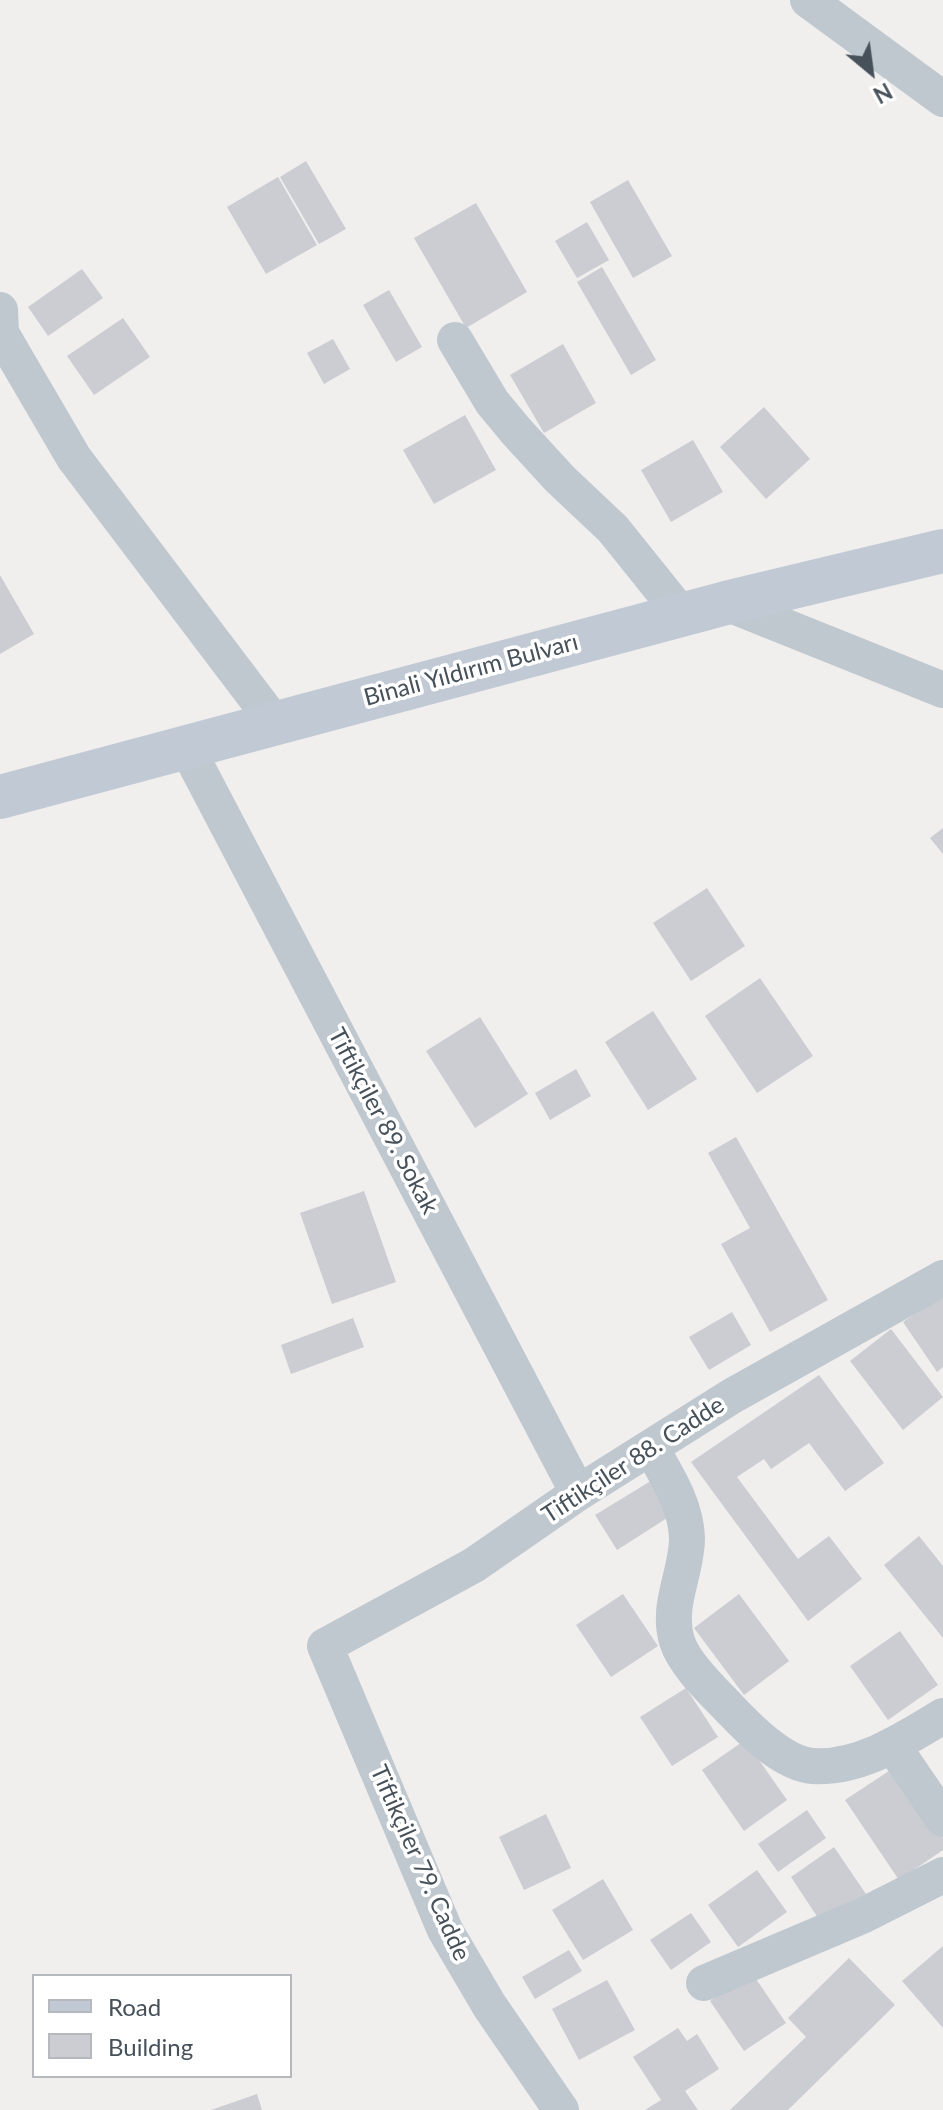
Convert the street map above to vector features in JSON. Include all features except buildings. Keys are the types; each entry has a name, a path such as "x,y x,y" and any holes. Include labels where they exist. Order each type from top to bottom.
{"main road":[{"name":"Binali Yıldırım Bulvarı","path":"0,797 726,603 943,551"}],"street":[{"path":"808,0 943,99"},
{"path":"0,310 1,333 74,458 274,722"},
{"path":"455,340 492,402 560,479 613,529 682,615"},
{"path":"726,603 943,690"},
{"name":"Tiftikçiler 89. Sokak","path":"187,748 578,1493"},
{"name":"Tiftikçiler 88. Cadde","path":"325,1646 474,1565 578,1493 732,1396 943,1278"},
{"path":"651,1448 683,1513 687,1539 676,1591 677,1642 699,1676 758,1738 783,1755 811,1766 850,1762 893,1746 943,1716"},
{"name":"Tiftikçiler 79. Cadde","path":"325,1646 445,1930 489,2005 561,2110"},
{"path":"893,1746 943,1819"},
{"path":"704,1983 862,1916 943,1875"}]}
